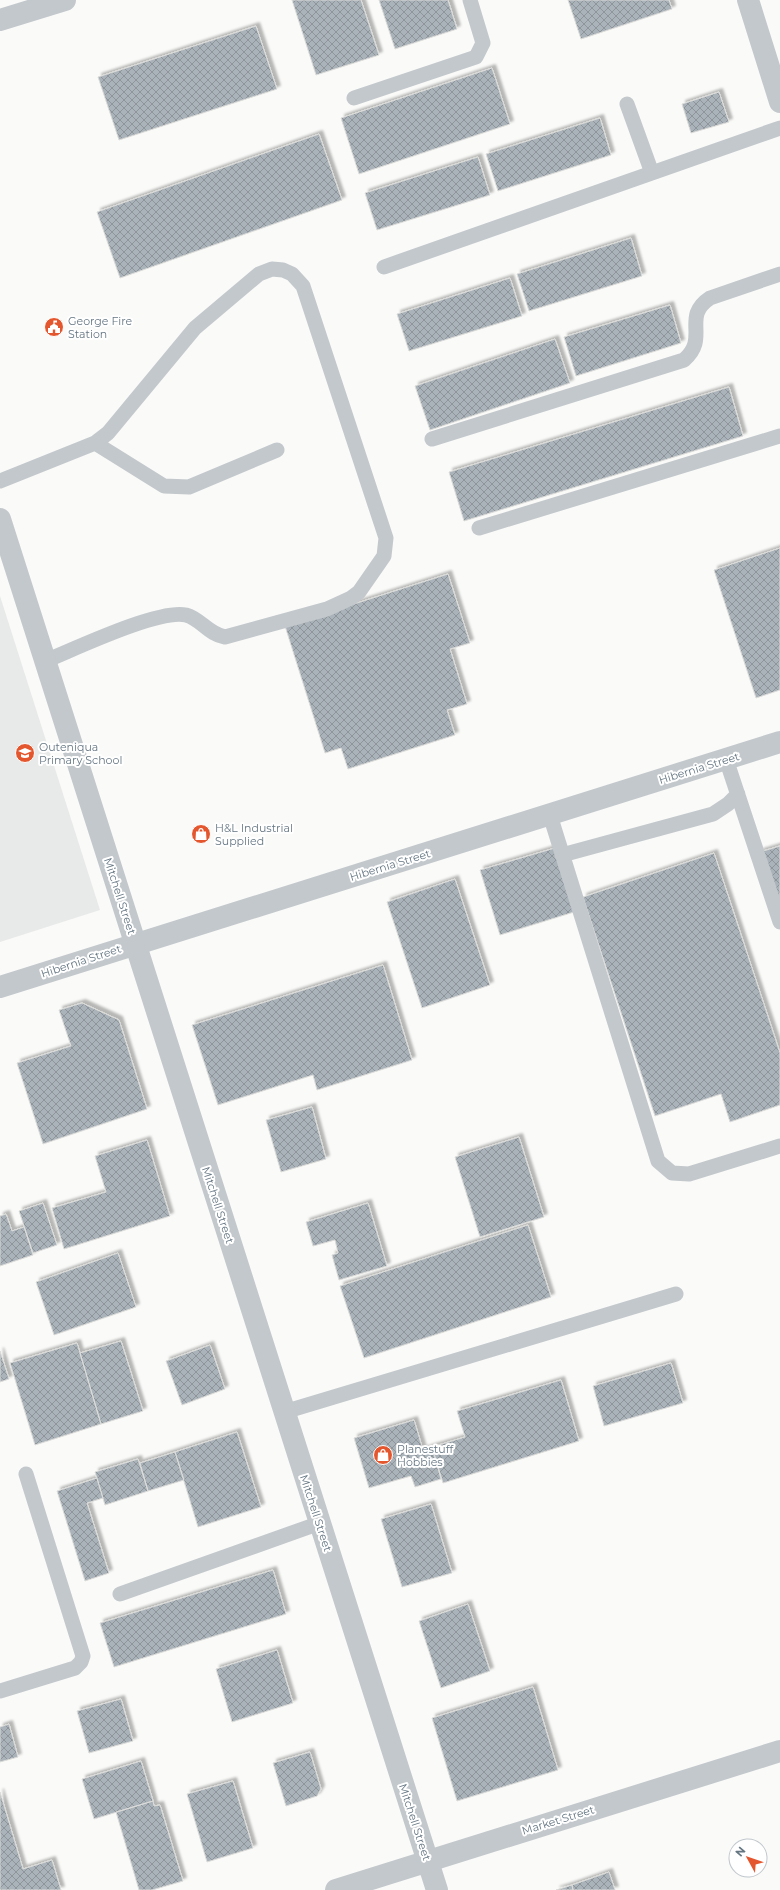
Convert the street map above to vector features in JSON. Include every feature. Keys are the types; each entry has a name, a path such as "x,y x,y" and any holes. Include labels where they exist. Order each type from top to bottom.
{"street":[{"path":"0,20 65,0"},
{"path":"748,0 780,102"},
{"name":"Mitchell Street","path":"0,519 437,1890"},
{"name":"Hibernia Street","path":"0,987 780,742"},
{"name":"Market Street","path":"336,1890 780,1751"}],"lane":[{"path":"354,98 476,57 484,43 470,0"},
{"path":"627,104 652,173"},
{"path":"384,267 780,128"},
{"path":"0,481 95,443 108,433 195,328 259,274 272,269 283,270 292,274 303,286 386,538 384,556 358,592 351,598 327,609 226,637 214,634 187,615 160,617 142,622 45,661"},
{"path":"432,439 684,360 692,353 696,342 696,314 701,304 710,298 780,274"},
{"path":"479,528 780,436"},
{"path":"95,443 164,486 174,488 189,487 277,450"},
{"path":"726,759 780,922"},
{"path":"562,855 713,814 728,804 738,794"},
{"path":"550,814 658,1161 672,1173 689,1174 780,1146"},
{"path":"284,1412 676,1294"},
{"path":"0,1692 75,1668 81,1662 83,1656 26,1474"},
{"path":"120,1594 320,1523"}],"shaded area":[{"name":"Outeniqua Primary School","path":"0,596 100,910 0,942"}],"building":[{"path":"292,0 361,0 379,55 316,75"},
{"path":"379,0 448,0 457,29 395,49"},
{"path":"568,0 669,0 672,9 581,39"},
{"path":"256,26 277,89 119,140 98,77"},
{"path":"492,68 510,124 359,174 341,118"},
{"path":"719,92 729,122 691,133 682,104"},
{"path":"600,118 611,155 498,191 486,154"},
{"path":"319,134 342,200 120,278 97,212"},
{"path":"478,157 490,195 377,230 365,193"},
{"path":"631,238 642,276 529,311 517,274"},
{"path":"510,278 522,316 409,351 397,314"},
{"path":"670,305 681,343 576,376 564,337"},
{"path":"555,339 570,383 430,430 415,386"},
{"path":"729,387 743,436 464,521 449,472"},
{"path":"780,548 780,690 756,698 714,570"},
{"path":"448,574 470,643 450,649 467,704 447,710 455,735 348,769 341,748 325,753 285,626"},
{"path":"780,846 780,913 760,852"},
{"path":"555,848 574,912 500,935 480,870"},
{"path":"714,853 780,1053 780,1105 730,1122 721,1094 655,1116 583,897"},
{"path":"455,879 490,985 422,1008 387,902"},
{"path":"383,965 412,1060 317,1090 313,1075 218,1105 192,1025"},
{"path":"82,1003 119,1020 147,1109 43,1144 17,1063 71,1046 59,1010"},
{"path":"312,1107 326,1159 281,1172 266,1120"},
{"path":"519,1137 544,1217 480,1237 455,1157"},
{"path":"147,1140 170,1216 64,1249 52,1208 106,1192 95,1156"},
{"path":"43,1203 57,1245 33,1253 19,1211"},
{"path":"368,1203 387,1266 339,1280 332,1255 338,1253 335,1240 313,1246 306,1222"},
{"path":"6,1214 12,1231 24,1227 33,1255 0,1266 0,1216"},
{"path":"528,1225 551,1297 364,1358 340,1286"},
{"path":"118,1253 136,1307 54,1335 36,1282"},
{"path":"121,1341 143,1411 101,1424 80,1353"},
{"path":"77,1343 101,1424 35,1445 10,1363"},
{"path":"210,1345 225,1389 182,1405 166,1361"},
{"path":"0,1351 9,1379 0,1382"},
{"path":"671,1363 683,1403 604,1426 593,1386"},
{"path":"561,1380 579,1441 443,1483 432,1447 465,1437 457,1411"},
{"path":"414,1420 423,1450 432,1447 441,1479 415,1487 411,1476 369,1488 354,1438"},
{"path":"237,1432 261,1507 198,1527 175,1452"},
{"path":"175,1452 184,1480 148,1491 140,1463"},
{"path":"138,1459 148,1491 105,1505 95,1472"},
{"path":"97,1478 103,1498 87,1503 109,1573 85,1581 57,1491"},
{"path":"431,1504 452,1573 402,1587 381,1519"},
{"path":"273,1570 286,1614 114,1667 100,1623"},
{"path":"468,1604 490,1671 441,1688 419,1621"},
{"path":"277,1650 293,1703 232,1722 216,1669"},
{"path":"533,1687 558,1770 457,1801 432,1718"},
{"path":"121,1699 133,1741 89,1753 77,1711"},
{"path":"9,1724 18,1757 0,1762 0,1727"},
{"path":"310,1752 321,1789 317,1796 286,1806 273,1763"},
{"path":"141,1761 153,1801 94,1819 82,1779"},
{"path":"233,1781 253,1848 207,1862 187,1794"},
{"path":"0,1792 23,1869 52,1860 61,1890 0,1890"},
{"path":"153,1801 154,1806 160,1805 183,1881 152,1890 139,1890 116,1812"},
{"path":"609,1872 615,1890 573,1890 572,1885"},
{"path":"572,1885 573,1890 556,1890"}],"place":[{"name":"George Fire Station","path":"54,327"},
{"name":"Outeniqua Primary School","path":"25,753"},
{"name":"H&L Industrial Supplied","path":"201,834"},
{"name":"Planestuff Hobbies","path":"383,1455"}]}
